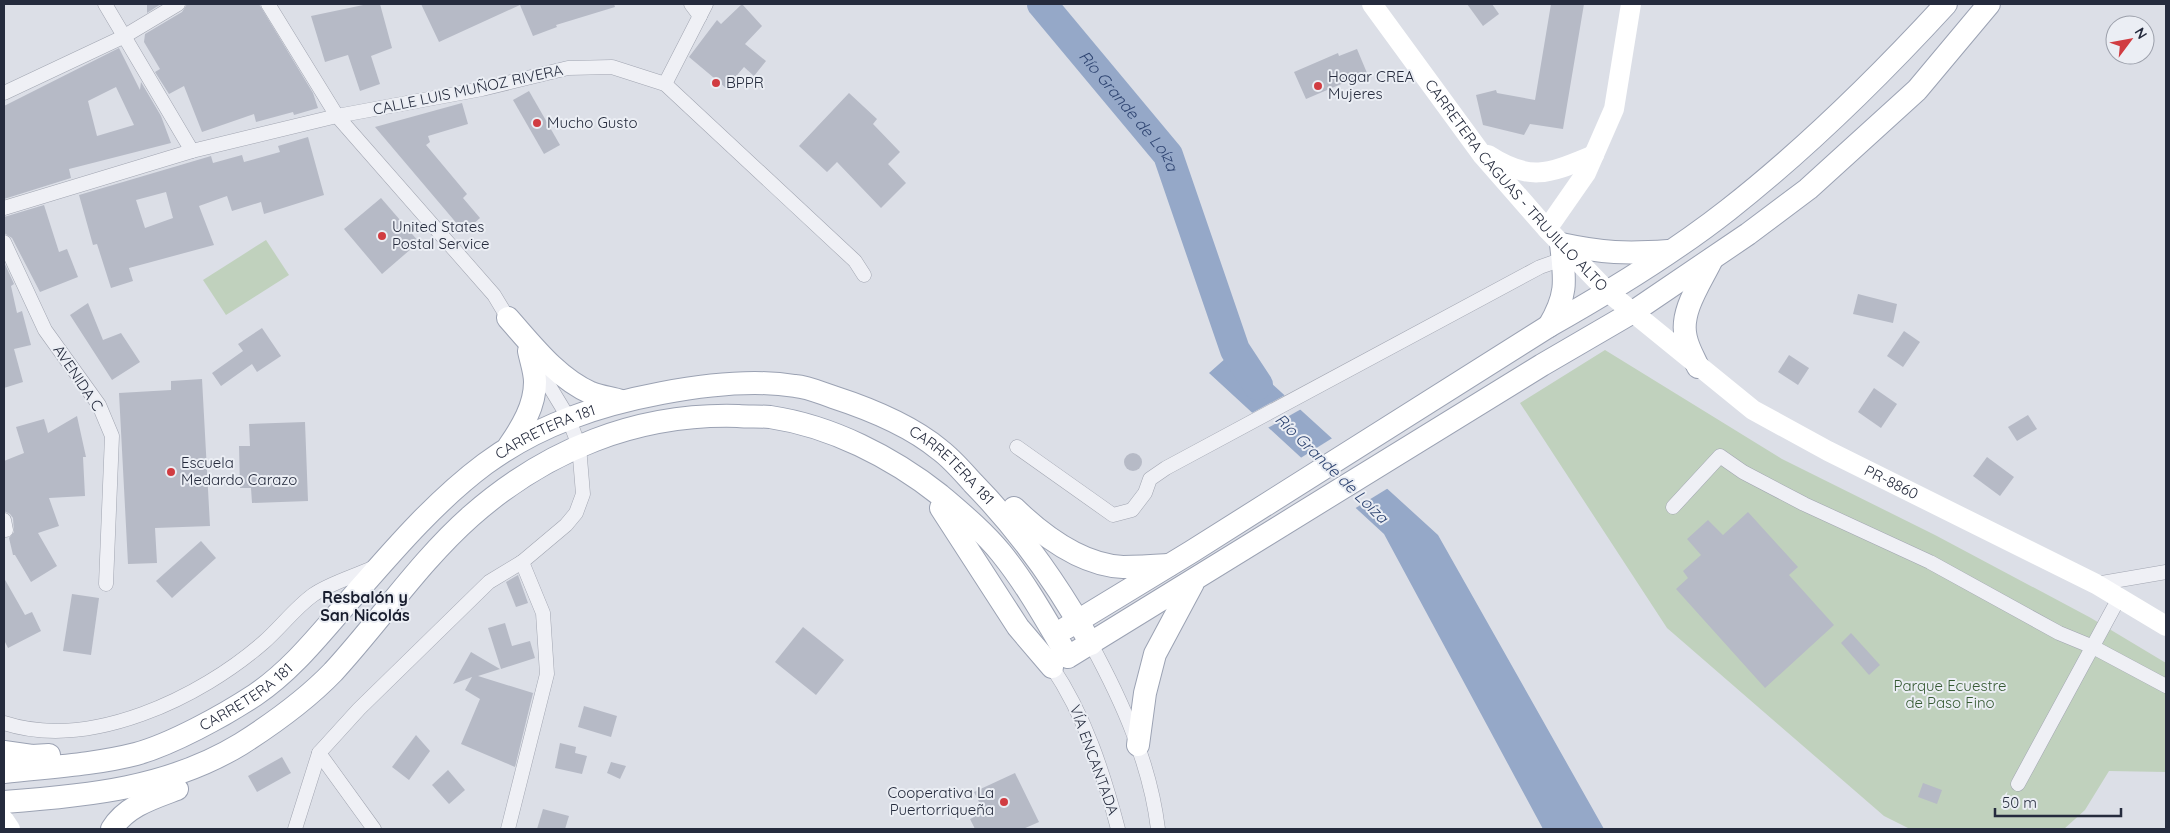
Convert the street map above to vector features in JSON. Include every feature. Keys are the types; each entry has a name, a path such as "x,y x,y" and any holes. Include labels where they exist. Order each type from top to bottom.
{"main road":[{"path":"1055,635 1191,552 1526,340 1608,292 1726,211 1785,163 1896,58 1946,4"},
{"path":"922,482 966,545 1018,626 1060,662 1201,577 1542,365 1633,312 1713,257 1808,189 1860,143 1916,90 1989,4"},
{"path":"1549,326 1561,306 1565,280 1557,244 1625,254 1668,251"},
{"path":"1698,367 1686,339 1684,327 1686,313 1713,257"},
{"path":"508,318 539,353 566,378 591,393 622,401"},
{"path":"505,451 522,428 530,410 535,382 529,352"},
{"name":"CARRETERA 181","path":"4,772 95,762 139,753 225,713 255,695 286,671 382,564 455,488 505,451 528,436 568,417 622,401 691,388 746,384 796,386 847,401 891,419 940,449 1022,537 1043,564 1091,644"},
{"name":"CARRETERA 181","path":"4,802 92,794 141,785 182,773 238,745 301,701 330,674 444,541 468,518 510,484 539,466 579,446 612,433 681,417 704,415 768,417 818,429 856,444 922,482 954,507 1000,552 1055,635 1060,662"},
{"path":"940,449 980,475 1031,525 1068,550 1096,561 1121,567 1170,565"},
{"path":"1138,745 1147,686 1155,654 1201,577"},
{"path":"112,829 126,812 139,804 185,786 225,765 238,745"},
{"path":"4,752 32,756 77,752 95,762"}],"street":[{"path":"104,4 192,151"},
{"path":"4,93 123,37 178,4"},
{"path":"268,4 337,116 494,295 568,417 579,446 583,494 576,513 566,525 522,562 489,582 359,709 319,753 295,829"},
{"path":"691,4 700,16"},
{"path":"665,84 706,4"},
{"name":"CARRETERA CAGUAS - TRUJILLO ALTO","path":"1372,4 1476,147 1557,244 1608,292 1633,312"},
{"path":"1017,447 1112,515 1132,510 1145,493 1150,479 1166,468 1201,451 1540,267 1557,244 1614,109 1631,4"},
{"name":"CALLE LUIS MUÑOZ RIVERA","path":"4,208 192,151 337,116 482,90 568,68 612,66 665,84 856,261 864,275"},
{"path":"1476,147 1506,166 1530,173 1555,171 1594,155"},
{"name":"AVENIDA C","path":"4,242 45,330 99,404 112,436 106,584"},
{"name":"PR-8860","path":"1633,312 1752,410 1828,451 2096,584 2166,626"},
{"path":"1673,507 1720,456 1743,472 1804,504 1930,562 2059,633 2093,647 2166,686"},
{"path":"508,829 547,674 543,613 522,562"},
{"path":"4,723 26,730 83,729 121,720 159,707 189,694 222,675 264,642 314,594 382,564"},
{"path":"2096,584 2166,572"},
{"path":"2018,784 2120,598"},
{"path":"1091,644 1116,691 1138,745 1149,782 1158,829"},
{"name":"VÍA ENCANTADA","path":"1060,662 1108,790 1118,829"},
{"path":"319,753 374,829"},
{"path":"4,820 10,829"}],"green space":[{"path":"266,240 289,275 226,315 203,280"},
{"name":"Parque Ecuestre de Paso Fino","path":"1605,350 1782,459 1935,535 2091,618 2166,663 2166,772 2109,771 2085,810 2064,829 1910,829 1884,816 1667,628 1520,403"}],"water":[{"path":"1235,350 1438,535 1604,829 1543,829 1384,534 1209,373"}],"pier":[{"path":"1287,394 1303,408 1266,429 1250,414"},
{"path":"1334,437 1390,487 1354,509 1299,459"}],"building":[{"path":"147,4 161,4 147,13"},
{"path":"187,4 259,4 313,93 318,108 294,115 293,112 256,122 254,114 202,132 184,86 169,94 155,72 160,69 144,42 145,34 182,12"},
{"path":"368,4 380,4 392,48 371,56 380,84 360,91 348,55 325,62 311,16"},
{"path":"421,4 614,4 615,7 556,25 557,27 533,36 520,5 439,42"},
{"path":"742,4 762,26 745,44 766,61 754,76 744,67 726,88 689,57 717,20 721,24"},
{"path":"1467,4 1492,4 1499,14 1483,26"},
{"path":"1551,4 1584,4 1563,129 1530,124 1524,135 1483,125 1476,95 1496,90 1497,93 1535,100"},
{"path":"119,48 140,90 141,82 161,116 171,143 69,169 71,178 4,199 4,106","holes":["116,87 134,125 97,136 88,101"]},
{"name":"Hogar CREA Mujeres","path":"1357,49 1367,73 1306,99 1294,72 1338,53 1339,56"},
{"name":"Mucho Gusto","path":"529,91 560,145 544,154 513,100"},
{"path":"849,93 877,119 873,124 900,152 888,164 906,183 881,208 837,162 827,172 799,146"},
{"path":"462,103 468,124 428,136 430,142 426,145 467,194 463,198 480,218 464,232 375,127"},
{"path":"308,137 324,195 264,214 261,202 232,211 227,196 199,206 214,245 129,268 133,281 111,288 97,244 93,245 79,195 211,156 213,163 242,155 244,162 280,152 278,146","holes":["166,192 173,218 145,228 136,200"]},
{"name":"United States Postal Service","path":"381,198 419,242 382,274 344,229"},
{"path":"44,205 59,252 67,249 78,277 40,292 12,238 4,233 4,217"},
{"path":"4,262 14,284 11,286 17,313 22,311 31,345 14,349 23,382 4,388"},
{"path":"1858,294 1897,304 1893,323 1853,314"},
{"path":"88,303 103,340 121,333 140,362 112,380 70,315"},
{"path":"262,328 281,356 257,372 252,364 221,386 212,373 243,351 238,344"},
{"path":"1904,331 1920,342 1903,367 1887,356"},
{"path":"1789,355 1809,368 1798,385 1778,372"},
{"path":"202,379 210,526 155,528 157,563 128,564 119,393 171,390 171,381"},
{"path":"1874,388 1897,404 1881,428 1858,412"},
{"path":"2028,415 2037,429 2017,441 2008,427"},
{"path":"77,416 86,457 83,457 85,496 49,498 59,526 38,533 57,566 31,582 15,555 13,555 9,538 14,532 13,518 4,511 4,461 24,453 16,427 44,419 48,433"},
{"path":"305,422 308,501 252,503 251,488 240,488 239,446 250,446 249,424"},
{"path":"1133,453 1139,456 1142,462 1139,468 1133,471 1127,468 1124,462 1127,456"},
{"path":"1987,457 2014,477 2000,496 1973,476"},
{"path":"1748,512 1798,567 1789,575 1834,625 1765,688 1676,589 1688,578 1683,571 1701,555 1687,539 1708,520 1723,535"},
{"path":"201,541 216,558 172,598 156,581"},
{"path":"518,575 528,603 516,607 506,582"},
{"path":"4,578 25,615 32,612 41,631 8,648 4,640"},
{"path":"72,594 99,598 91,655 63,651"},
{"path":"505,623 512,646 530,641 535,658 501,669 488,628"},
{"path":"803,627 844,660 816,695 775,662"},
{"path":"1851,633 1880,665 1869,675 1841,643"},
{"path":"471,652 500,669 478,676 533,693 515,767 461,744 480,699 465,690 472,677 453,684"},
{"path":"584,706 617,716 611,737 578,727"},
{"path":"416,735 430,751 409,780 392,767"},
{"path":"560,743 576,747 575,753 587,756 582,774 555,768"},
{"path":"282,757 291,773 257,792 248,776"},
{"path":"611,762 626,766 620,779 607,773"},
{"path":"448,770 465,790 449,804 432,785"},
{"name":"Cooperativa La Puertorriqueña","path":"1015,773 1039,822 1023,829 975,829 970,819 984,812 974,792"},
{"path":"1923,783 1942,790 1937,804 1918,797"},
{"path":"543,809 569,816 565,829 537,829"}],"waterway":[{"name":"Río Grande de Loíza","path":"1042,4 1168,155 1235,350 1258,385"}],"place":[{"name":"BPPR","path":"716,83"},
{"name":"Hogar CREA Mujeres","path":"1318,86"},
{"name":"Mucho Gusto","path":"537,123"},
{"name":"United States Postal Service","path":"382,236"},
{"name":"Escuela Medardo Carazo","path":"171,472"},
{"name":"Cooperativa La Puertorriqueña","path":"1004,802"}],"district":[{"name":"Resbalón y San Nicolás","path":"365,606"}]}
